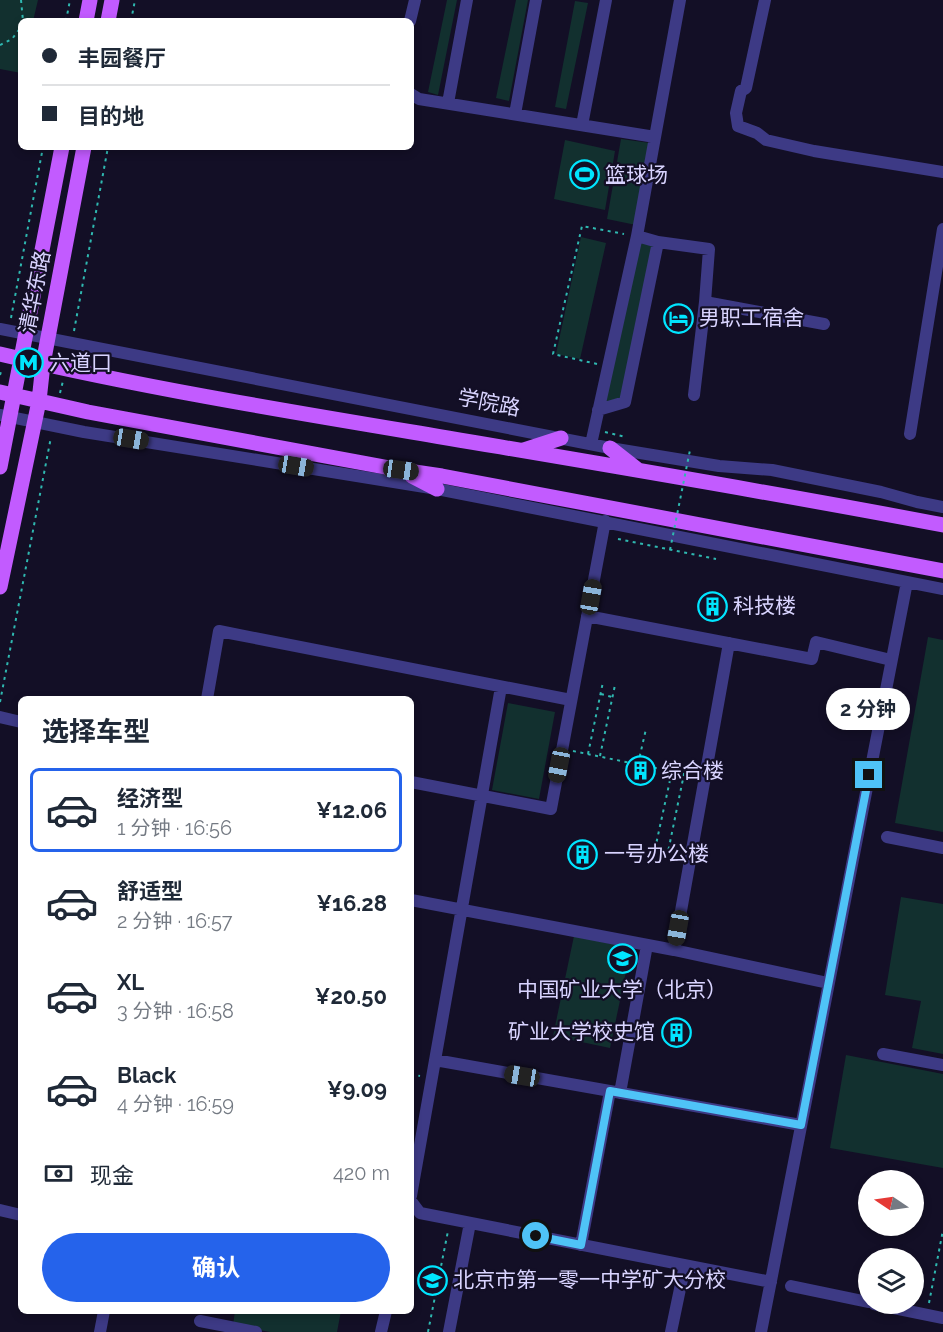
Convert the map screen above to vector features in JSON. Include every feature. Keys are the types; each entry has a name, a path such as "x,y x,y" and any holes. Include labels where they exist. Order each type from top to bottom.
{"main road":[{"path":"87,18 90,0"},
{"path":"109,18 112,0"},
{"name":"清华东路","path":"0,467 7,394 22,359 61,150"},
{"name":"清华东路","path":"0,586 39,401 43,364 83,150"},
{"name":"学院路","path":"2,354 83,374 214,399 802,498 943,525"},
{"path":"7,394 88,412 442,476 943,572"},
{"path":"521,451 561,438"},
{"path":"610,448 640,472"},
{"path":"401,470 437,489"}],"street":[{"path":"412,18 415,0"},
{"path":"448,103 467,0"},
{"path":"515,114 536,0"},
{"path":"582,125 606,0"},
{"path":"591,444 637,236 680,0"},
{"path":"765,0 746,88 741,91 736,112 738,126 757,133 765,140 804,149 943,172"},
{"path":"414,96 419,99 655,137"},
{"path":"910,434 943,229"},
{"path":"637,236 658,242 709,249 694,395"},
{"path":"598,410 625,402 658,242"},
{"path":"705,302 824,324"},
{"name":"学院路","path":"4,330 610,448 719,466 772,470 943,507"},
{"path":"5,416 437,489 943,589"},
{"path":"414,783 551,809 605,521"},
{"path":"761,1332 907,582"},
{"path":"587,616 812,659 816,642 891,660"},
{"path":"208,696 219,631 571,700"},
{"path":"674,950 729,644"},
{"path":"414,1181 501,687"},
{"path":"0,717 18,721"},
{"path":"887,837 943,848"},
{"path":"414,901 674,950 828,983"},
{"path":"581,1245 647,945"},
{"path":"883,1054 943,1065"},
{"path":"435,1060 801,1125"},
{"path":"414,1203 420,1214 771,1282"},
{"path":"0,1210 18,1214"},
{"path":"449,1332 470,1223"},
{"path":"671,1332 685,1265"},
{"path":"790,1286 858,1300"},
{"path":"100,1332 103,1314"},
{"path":"381,1332 385,1314"},
{"path":"921,1314 943,1318"},
{"path":"200,1322 256,1332"}],"path":[{"path":"21,0 22,18"},
{"path":"67,18 70,0"},
{"path":"132,18 135,0"},
{"path":"0,45 12,39 18,31"},
{"path":"4,330 42,150"},
{"path":"608,366 553,354 582,226 637,236"},
{"path":"0,375 2,354"},
{"path":"601,430 630,438"},
{"path":"670,550 690,450"},
{"path":"618,538 716,559"},
{"path":"588,754 603,682"},
{"path":"600,756 615,685"},
{"path":"600,694 612,697"},
{"path":"638,764 646,729"},
{"path":"565,749 684,774 668,852"},
{"path":"655,849 672,771"},
{"path":"428,1332 450,1219"},
{"path":"926,1315 943,1230"}],"green space":[{"path":"0,0 38,0 34,18 18,18 18,72 0,69"},
{"path":"447,0 457,0 438,95 428,92"},
{"path":"516,0 528,0 509,101 496,98"},
{"path":"575,1 588,3 566,109 555,107"},
{"path":"621,139 650,143 636,225 607,219"},
{"name":"篮球场","path":"565,140 615,151 605,210 554,199"},
{"path":"581,237 606,243 580,359 556,354"},
{"path":"638,241 656,244 619,404 603,400"},
{"path":"928,637 943,640 943,832 895,823"},
{"path":"508,703 555,712 539,799 492,790"},
{"path":"901,897 943,904 943,1054 912,1048 921,1001 885,995"},
{"path":"574,936 631,948 610,1048 553,1036"},
{"path":"846,1055 943,1074 943,1168 830,1148"},
{"path":"235,1314 340,1314 337,1332 270,1332 233,1325"}],"place":[{"name":"篮球场","path":"584,175"},
{"name":"男职工宿舍","path":"678,318"},
{"name":"六道口","path":"28,363"},
{"name":"科技楼","path":"712,606"},
{"name":"综合楼","path":"640,771"},
{"name":"一号办公楼","path":"583,854"},
{"name":"中国矿业大学（北京）","path":"622,959"},
{"name":"矿业大学校史馆","path":"676,1032"},
{"name":"北京市第一零一中学矿大分校","path":"432,1280"}],"route":[{"path":"536,1236 581,1245 610,1091 801,1125 869,775"}]}
